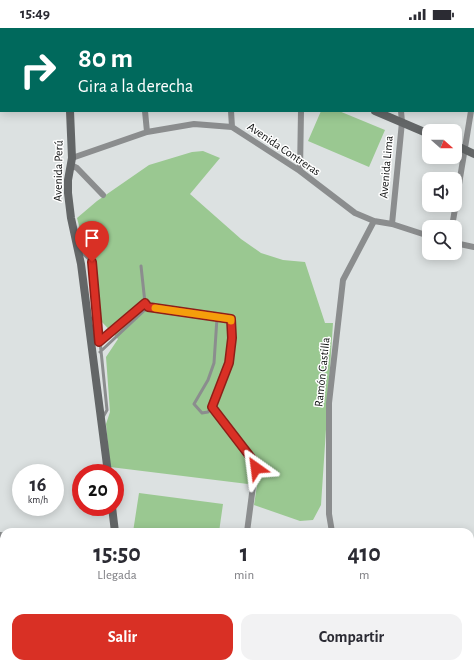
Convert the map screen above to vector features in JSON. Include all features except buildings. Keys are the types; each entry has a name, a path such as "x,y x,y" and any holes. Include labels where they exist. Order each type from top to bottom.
{"main road":[{"name":"Avenida Perú","path":"70,112 72,162 68,180 68,193 71,218 78,249 107,464"},
{"path":"377,112 422,131"},
{"path":"462,148 474,154"},
{"path":"113,516 115,528"}],"street":[{"path":"145,112 147,132"},
{"path":"231,112 232,127"},
{"path":"300,171 301,112"},
{"name":"Avenida Lima","path":"392,224 402,122 401,112"},
{"path":"453,220 471,112"},
{"name":"Avenida Contreras","path":"72,162 147,132 194,124 232,127 300,171 355,213 374,221 392,224 422,234"},
{"path":"72,162 103,195"},
{"name":"Ramón Castilla","path":"331,528 329,514 330,403 343,280 374,221"},
{"path":"462,244 474,247"},
{"path":"248,528 253,486"}],"lane":[{"path":"78,249 92,262 107,410 102,421"},
{"path":"141,266 145,303 148,307 231,319 232,338 229,363 212,407 208,412 202,413 194,404 208,380 214,363 217,318"},
{"path":"99,342 145,303"},
{"path":"100,352 148,307"},
{"path":"212,407 255,463 256,468 253,486"}],"green space":[{"path":"321,112 341,112 385,130 369,167 308,141"},
{"path":"203,151 220,158 190,194 241,239 261,253 283,260 305,262 325,323 333,323 321,505 313,520 300,521 254,505 257,485 124,469 124,464 110,464 106,424 110,412 106,357 118,339 101,321 94,259 84,245 77,218 97,201 149,165 192,152"},
{"path":"139,493 223,504 220,528 134,528"}],"slow traffic":[{"path":"155,308 231,319 231,321"}],"route":[{"path":"92,262 99,342 145,303 148,307 231,319 232,338 229,363 212,407 255,463 256,468"}]}
